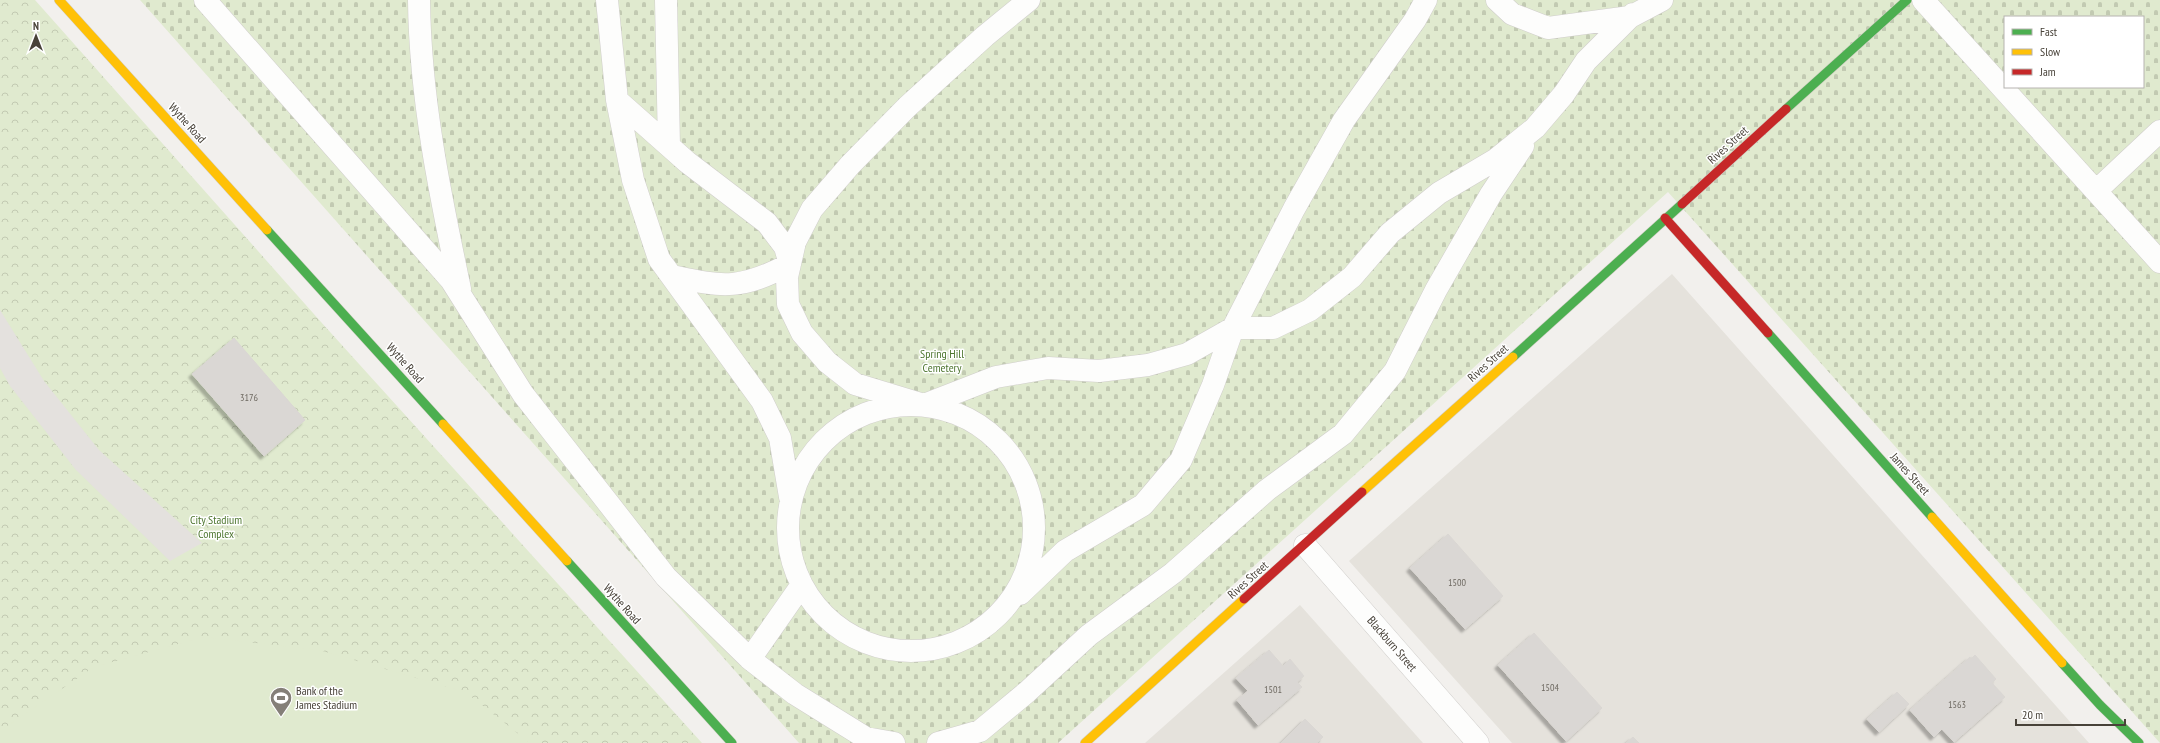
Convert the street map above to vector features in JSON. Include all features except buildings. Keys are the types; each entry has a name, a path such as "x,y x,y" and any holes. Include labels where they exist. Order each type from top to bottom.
{"street":[{"name":"Wythe Road","path":"59,0 732,743"},
{"path":"205,0 451,280 523,394 666,577 750,659 795,694 866,738 894,743"},
{"path":"419,0 420,48 437,184 462,298"},
{"path":"607,0 617,100 633,180 659,259 762,401 780,438 790,497"},
{"path":"666,0 668,146"},
{"path":"1006,607 1027,571 1035,535 1031,498 1017,463 992,434 961,414 924,405 855,384 827,362 802,333 788,304 788,277 795,242 812,209 850,165 907,106 985,36 1030,0"},
{"path":"1426,0 1415,20 1344,120 1294,209 1233,328 1212,385 1181,460 1143,505 1065,551 1006,607 976,633 939,648 898,651 859,640 826,618 801,586 792,565 788,542 787,519 790,497 804,464 826,438 855,417 889,406 924,405 996,377 1048,368 1099,371 1148,365 1187,354 1233,328 1274,328 1310,310 1352,277 1390,233 1439,193 1495,160 1535,128"},
{"path":"1497,0 1512,14 1548,28 1630,17 1662,0"},
{"path":"938,743 980,731 1027,692 1089,635 1173,573 1267,490 1343,434 1395,371 1436,290 1491,194 1535,128 1564,94 1586,61 1649,0"},
{"name":"Rives Street","path":"1085,743 1907,0"},
{"path":"1923,0 2160,262"},
{"path":"617,100 687,162 767,223 785,246 790,264"},
{"path":"2096,191 2160,131"},
{"name":"James Street","path":"1665,218 2100,705 2139,743"},
{"path":"672,276 703,284 736,285 764,278 790,264"},
{"name":"Blackburn Street","path":"1305,545 1478,743"},
{"path":"750,659 801,586"}],"shaded area":[{"path":"1672,274 2089,743 1512,743 1349,561"},
{"path":"0,310 44,381 99,450 202,543 170,561 76,470 10,386 0,368"},
{"path":"1300,605 1423,743 1145,743"}],"green space":[{"name":"City Stadium Complex","path":"0,0 35,0 321,322 702,743 0,743"},
{"name":"Spring Hill Cemetery","path":"140,0 2160,0 2160,743 1668,192 1058,743 799,743"},
{"name":"Bank of the James Stadium","path":"204,637 319,650 465,692 530,743 0,743 0,731 94,667"}],"traffic: fast":[{"path":"1786,109 1907,0"},
{"path":"1513,357 1682,204"},
{"path":"267,230 443,424"},
{"path":"1768,333 1932,517"},
{"path":"567,561 732,743"},
{"path":"2062,663 2100,705 2139,743"}],"traffic: slow":[{"path":"59,0 267,230"},
{"path":"1362,492 1513,357"},
{"path":"443,424 567,561"},
{"path":"1932,517 2062,663"},
{"path":"1085,743 1244,599"}],"traffic: jam":[{"path":"1682,204 1786,109"},
{"path":"1665,218 1768,333"},
{"path":"1244,599 1362,492"}],"place":[{"name":"Bank of the James Stadium","path":"281,718"}]}
